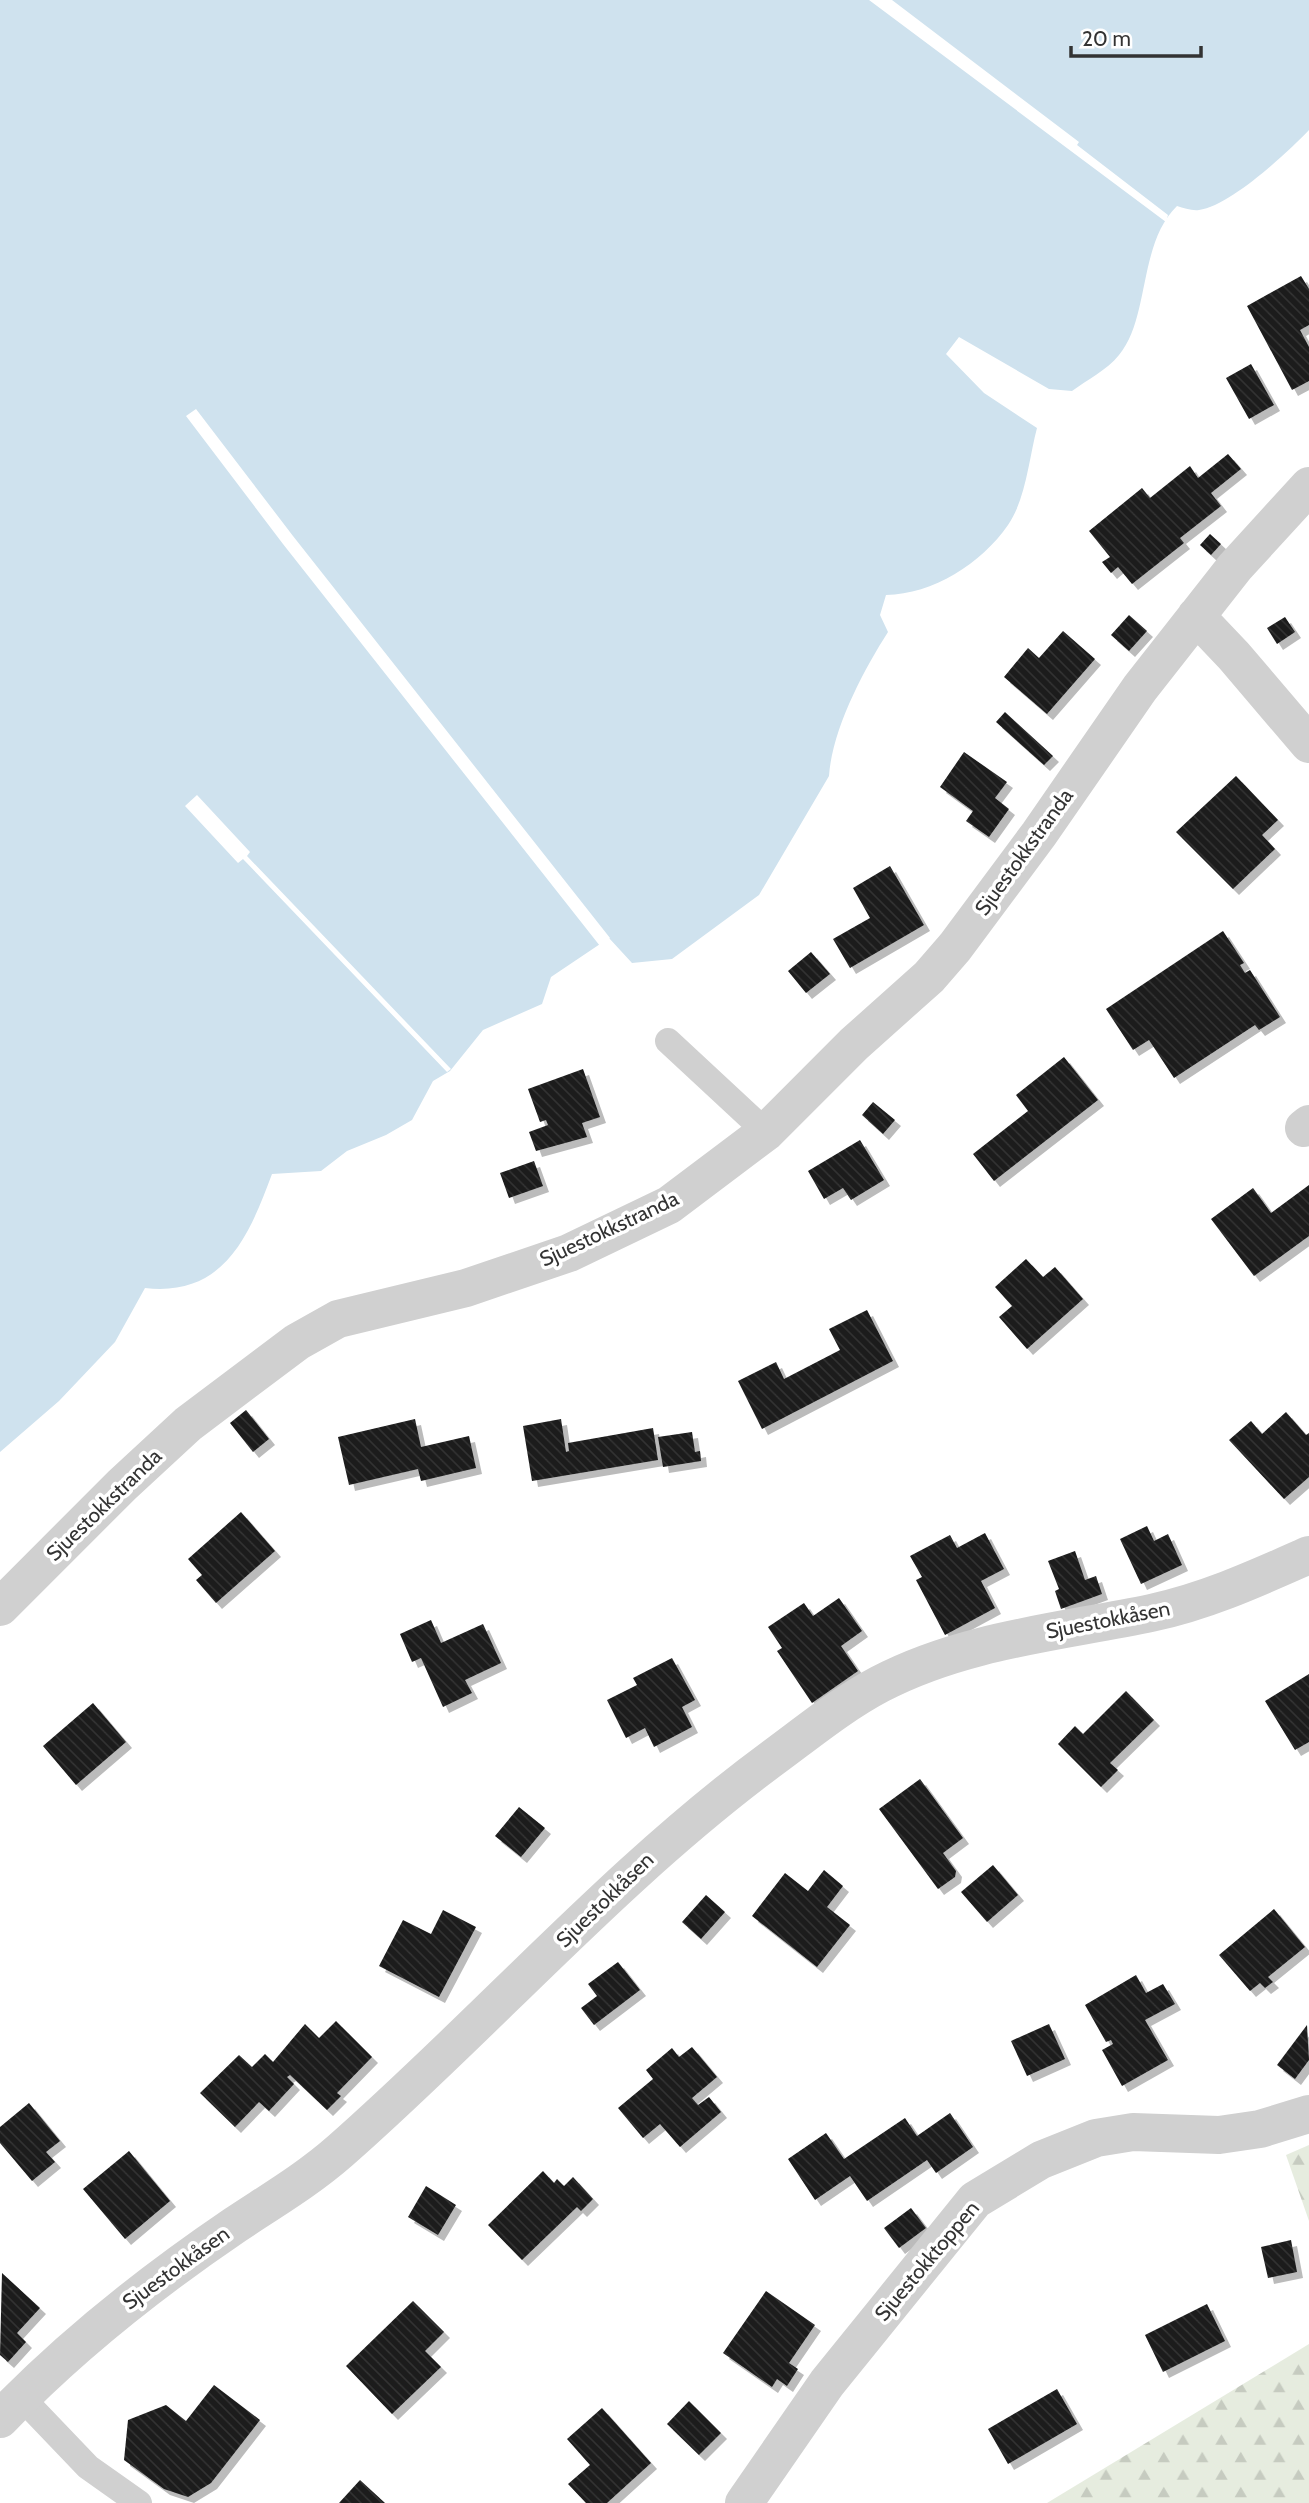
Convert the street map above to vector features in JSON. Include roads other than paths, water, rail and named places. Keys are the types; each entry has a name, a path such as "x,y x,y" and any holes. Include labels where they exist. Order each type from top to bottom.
{"street":[{"name":"Sjuestokkstranda","path":"0,1607 122,1485 179,1433 297,1342 338,1319 466,1288 569,1252 669,1205 766,1132 854,1044 929,977 955,947 1039,834 1140,688 1235,567 1309,486"},
{"path":"1196,616 1309,744"},
{"name":"Sjuestokkåsen","path":"11,2409 122,2306 236,2224 301,2183 337,2154 424,2076 657,1851 726,1792 846,1704 882,1683 960,1653 1023,1636 1153,1613 1212,1597 1309,1555"},
{"name":"Sjuestokktoppen","path":"744,2503 827,2383 975,2200 1041,2160 1096,2138 1133,2132 1219,2135 1260,2129 1309,2114"}],"lane":[{"path":"668,1041 766,1132"},
{"path":"11,2409 139,2503"}],"water":[{"path":"0,0 1309,0 1309,130 1273,164 1226,199 1199,210 1177,206 1156,240 1129,340 1109,365 1072,391 1049,389 959,337 946,354 984,393 1037,428 1019,503 997,539 970,564 938,583 886,595 880,615 888,632 850,701 836,740 829,776 759,895 672,959 632,963 609,938 551,977 542,1004 483,1030 450,1071 433,1081 412,1120 386,1135 347,1151 321,1171 272,1174 254,1219 230,1258 195,1283 172,1288 145,1288 115,1342 59,1401 0,1452"}]}
